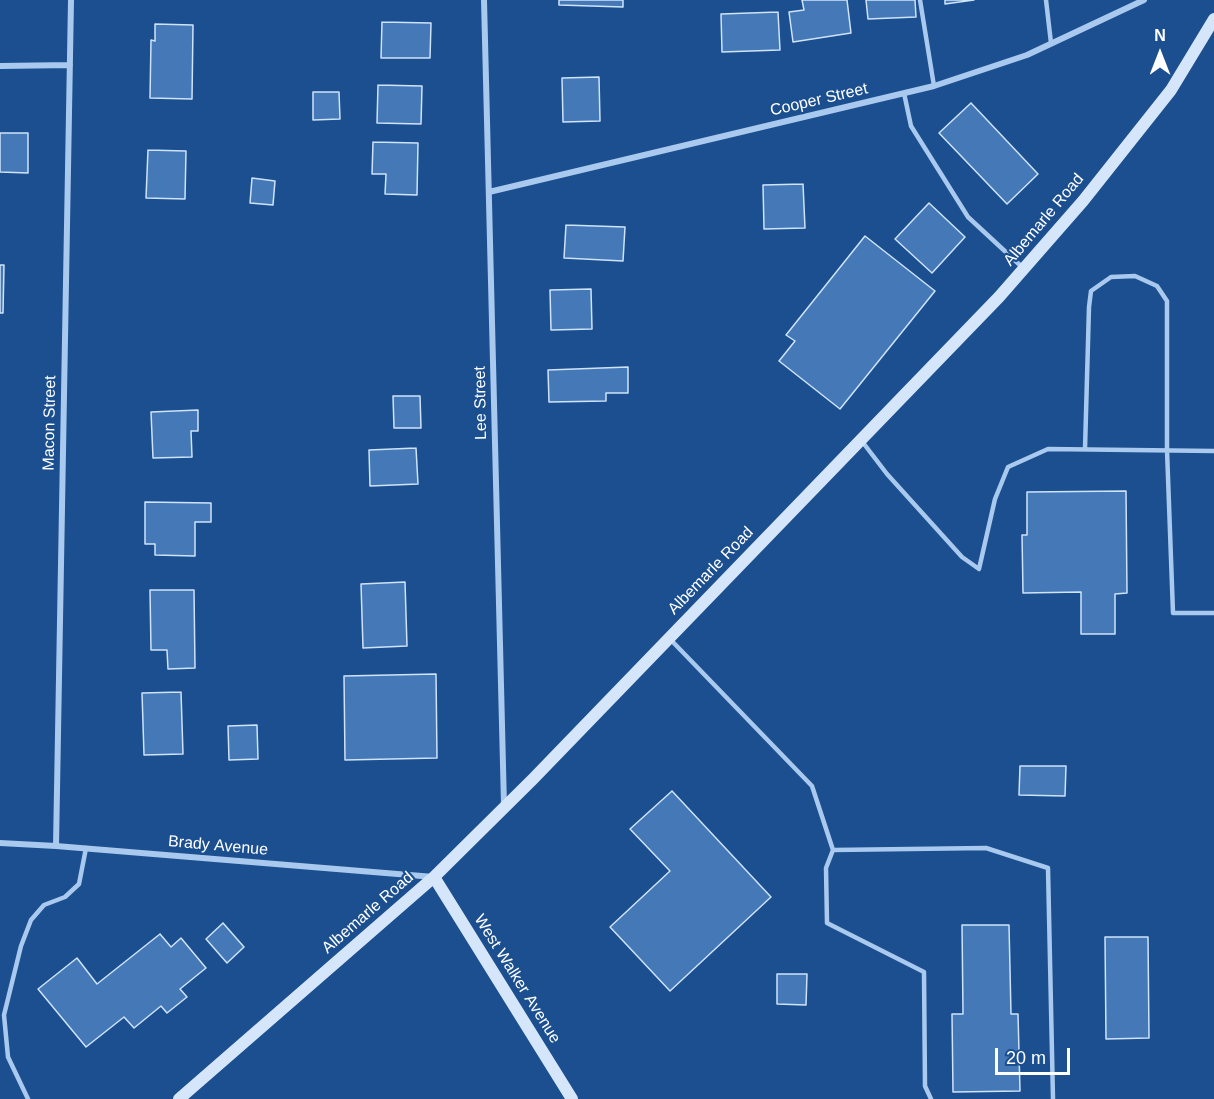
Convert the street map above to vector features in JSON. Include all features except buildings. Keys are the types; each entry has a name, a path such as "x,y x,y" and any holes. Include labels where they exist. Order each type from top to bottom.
{"main road":[{"name":"Albemarle Road","path":"179,1099 434,877 541,771 999,297 1083,201 1171,90 1214,19"},
{"name":"West Walker Avenue","path":"434,877 572,1099"}],"street":[{"name":"Macon Street","path":"56,846 71,0"},
{"name":"Lee Street","path":"484,0 504,806"},
{"name":"Cooper Street","path":"489,192 934,86 1026,55 1144,0"},
{"path":"0,66 70,65"},
{"name":"Brady Avenue","path":"0,843 434,877"}],"lane":[{"path":"920,0 934,86"},
{"path":"1046,0 1051,43"},
{"path":"904,93 911,126 968,217 1024,268"},
{"path":"1085,449 1091,291 1111,277 1136,276 1157,286 1167,301 1167,450 1173,613 1214,614"},
{"path":"861,440 887,474 962,557 979,569 995,499 1008,467 1048,449 1214,451"},
{"path":"669,638 812,786 833,850 826,868 827,923 924,972 926,1086 931,1099"},
{"path":"28,1099 8,1057 4,1015 21,946 31,920 44,905 65,897 79,884 86,848"},
{"path":"833,850 986,848 1048,868 1053,1099"}]}
